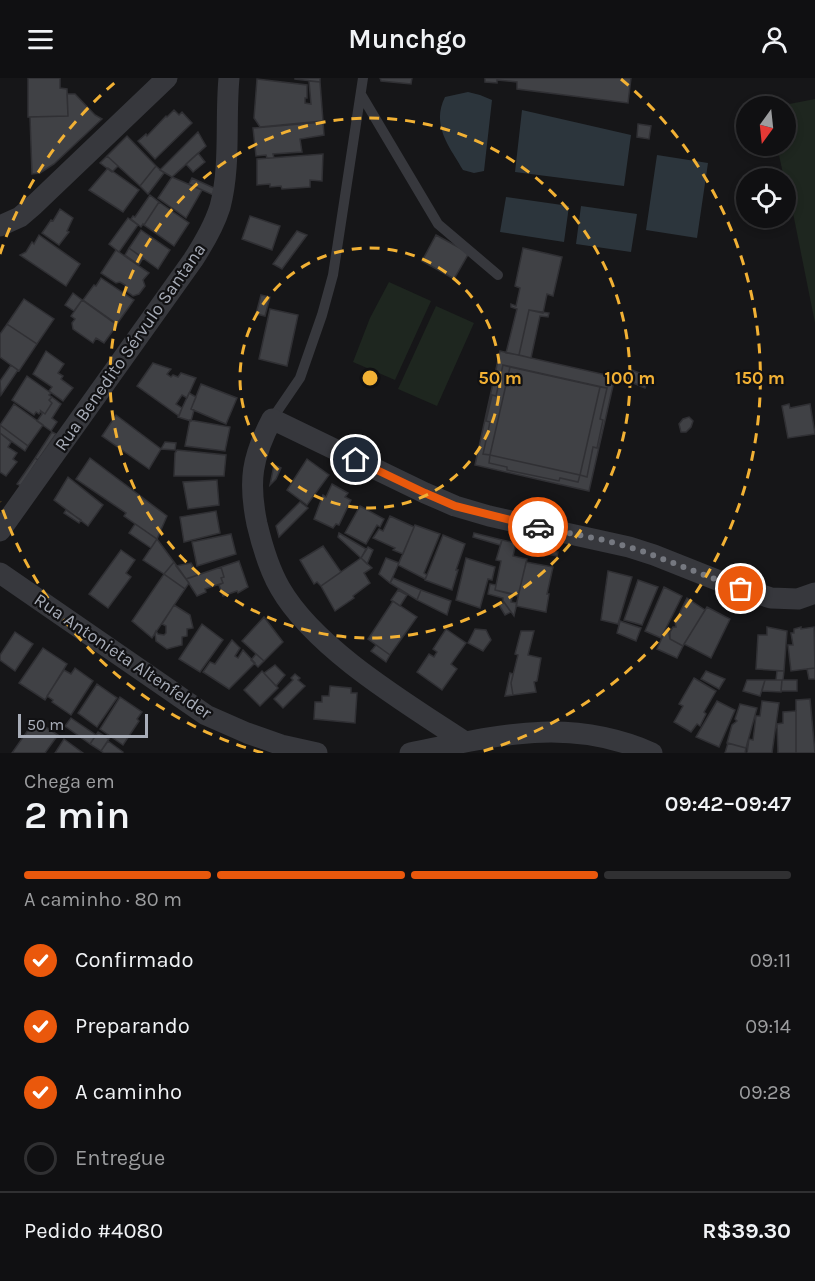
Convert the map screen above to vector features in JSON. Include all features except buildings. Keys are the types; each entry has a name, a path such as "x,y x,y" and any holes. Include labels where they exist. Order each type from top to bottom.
{"street":[{"path":"0,226 20,217 34,206 167,78"},
{"name":"Rua Benedito Sérvulo Santana","path":"0,531 193,260 212,228 220,206 226,170 229,78"},
{"path":"465,742 343,657 301,618 280,587 261,541 253,502 252,469 261,439 272,418 455,506 489,516 629,547 771,598 798,599 815,593"},
{"name":"Rua Antonieta Altenfelder","path":"0,573 206,715 281,745 317,753"},
{"path":"410,753 513,734 556,731 601,736 652,753"}],"lane":[{"path":"272,418 300,378 322,315 339,246 363,78"},
{"path":"362,96 438,224 498,275"}],"shaded area":[{"path":"468,92 492,100 484,171 474,173 463,170 452,152 444,135 440,117 445,97"},
{"path":"815,99 815,323 796,228 796,168 782,168 779,156 796,156 796,103"},
{"path":"522,110 631,135 624,186 515,172"},
{"path":"657,155 708,163 697,238 646,230"},
{"path":"506,197 569,206 564,242 500,232"},
{"path":"581,206 637,214 631,252 576,244"},
{"path":"389,282 431,301 395,380 353,362 370,318"},
{"path":"436,306 474,323 437,406 398,389"}],"way so far":[{"path":"538,527 604,540 642,551 741,589"}],"route":[{"path":"356,460 455,506 538,527"}]}
